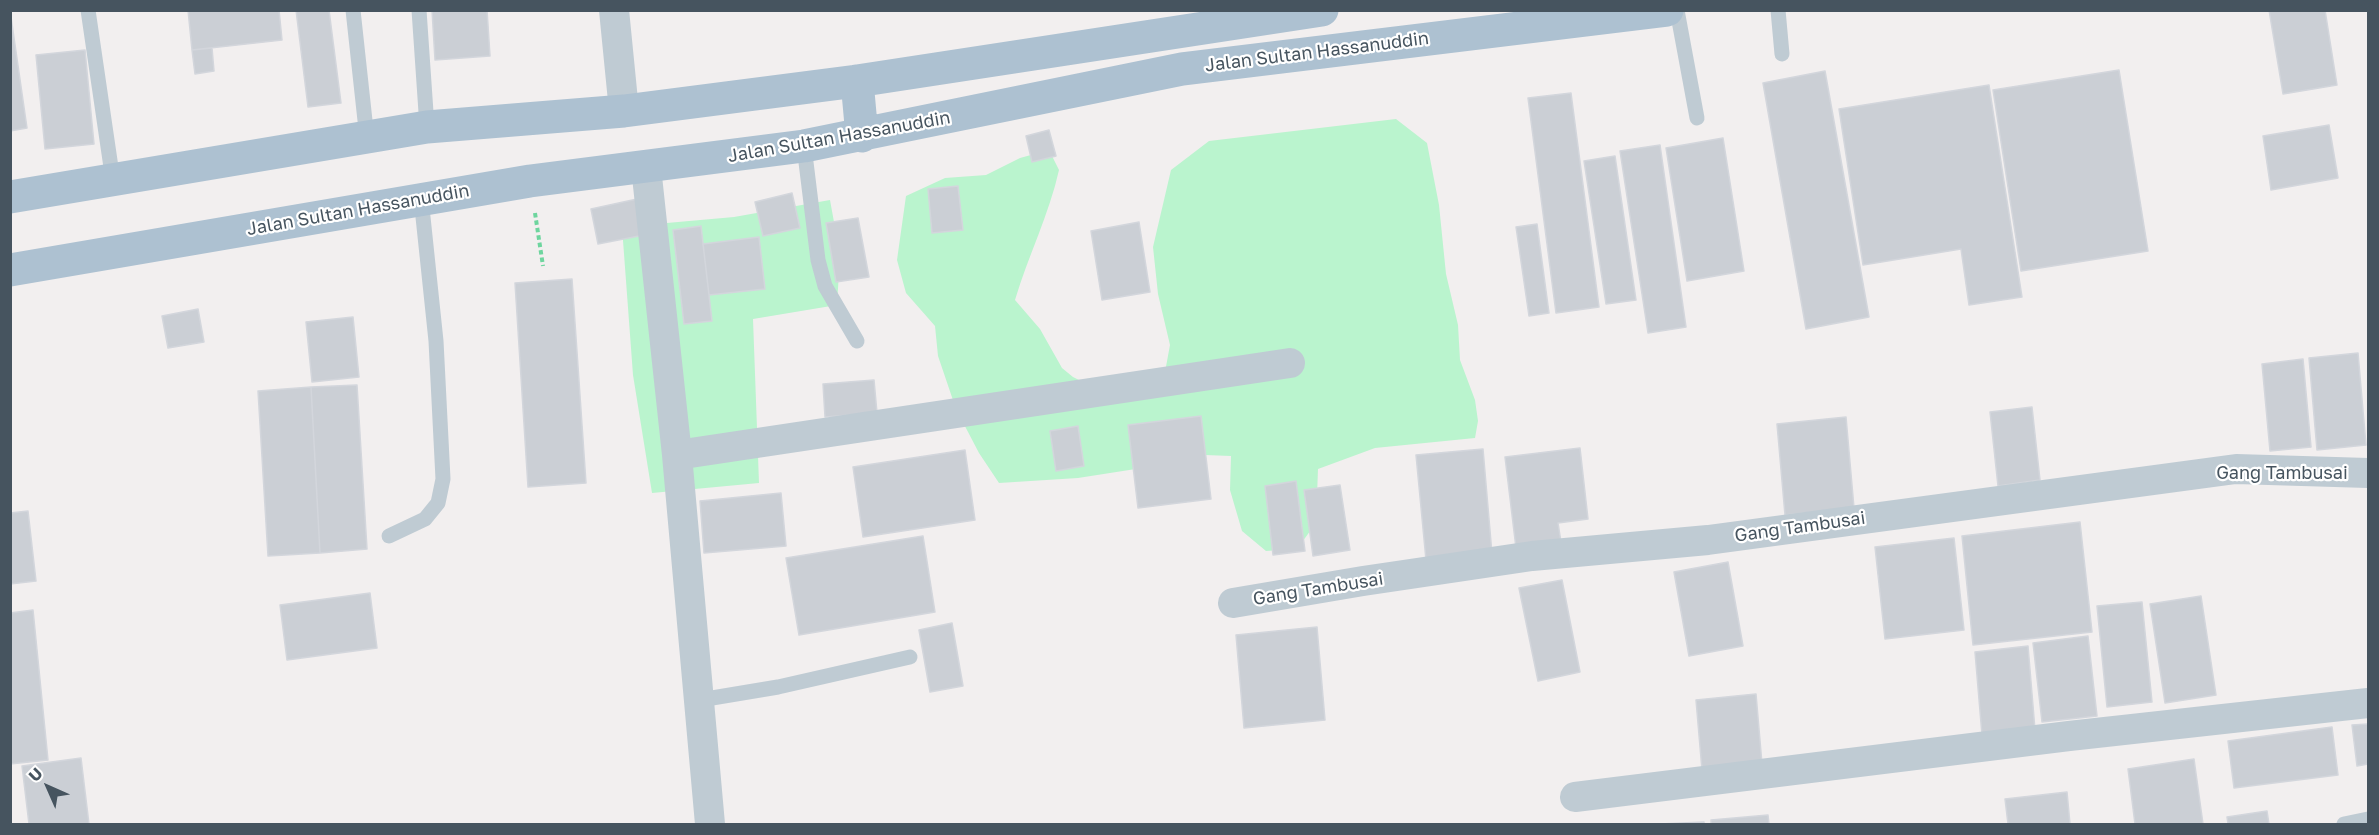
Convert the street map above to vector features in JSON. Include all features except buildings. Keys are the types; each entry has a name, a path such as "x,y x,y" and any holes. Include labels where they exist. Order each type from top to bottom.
{"main road":[{"name":"Jalan Sultan Hassanuddin","path":"10,270 530,181 804,147 1182,69 1667,10"},
{"name":"Jalan Sultan Hassanuddin","path":"10,197 427,128 624,111 857,81 1310,11"},
{"path":"857,81 862,136"}],"street":[{"path":"614,10 624,111"},
{"path":"646,167 677,455 710,825"},
{"path":"677,455 1290,363"},
{"name":"Gang Tambusai","path":"1233,603 1532,556 1708,540 2236,469 2368,473"},
{"path":"1575,797 2080,735 2368,703"}],"lane":[{"path":"88,10 113,181"},
{"path":"353,10 367,139"},
{"path":"419,10 427,128"},
{"path":"1677,10 1697,118"},
{"path":"1778,10 1782,54"},
{"path":"804,147 818,260 825,286 857,341"},
{"path":"389,536 425,519 438,503 443,478 436,341 422,198"},
{"path":"700,700 778,687 910,657"},
{"path":"2344,825 2368,819"}],"path":[{"path":"530,181 543,266"}],"green space":[{"path":"1396,119 1427,143 1439,205 1446,274 1458,325 1460,360 1475,400 1478,421 1475,438 1375,448 1318,469 1316,523 1297,549 1266,551 1242,531 1230,490 1231,456 1205,455 1078,478 999,483 979,453 956,409 938,356 935,326 906,293 897,260 906,196 945,178 986,175 1020,158 1049,150 1059,170 1050,203 1015,300 1040,329 1062,368 1089,385 1165,372 1170,345 1158,294 1153,247 1171,170 1209,141"},
{"path":"830,200 840,255 837,305 753,319 759,483 652,493 633,375 622,227 734,217"}]}
